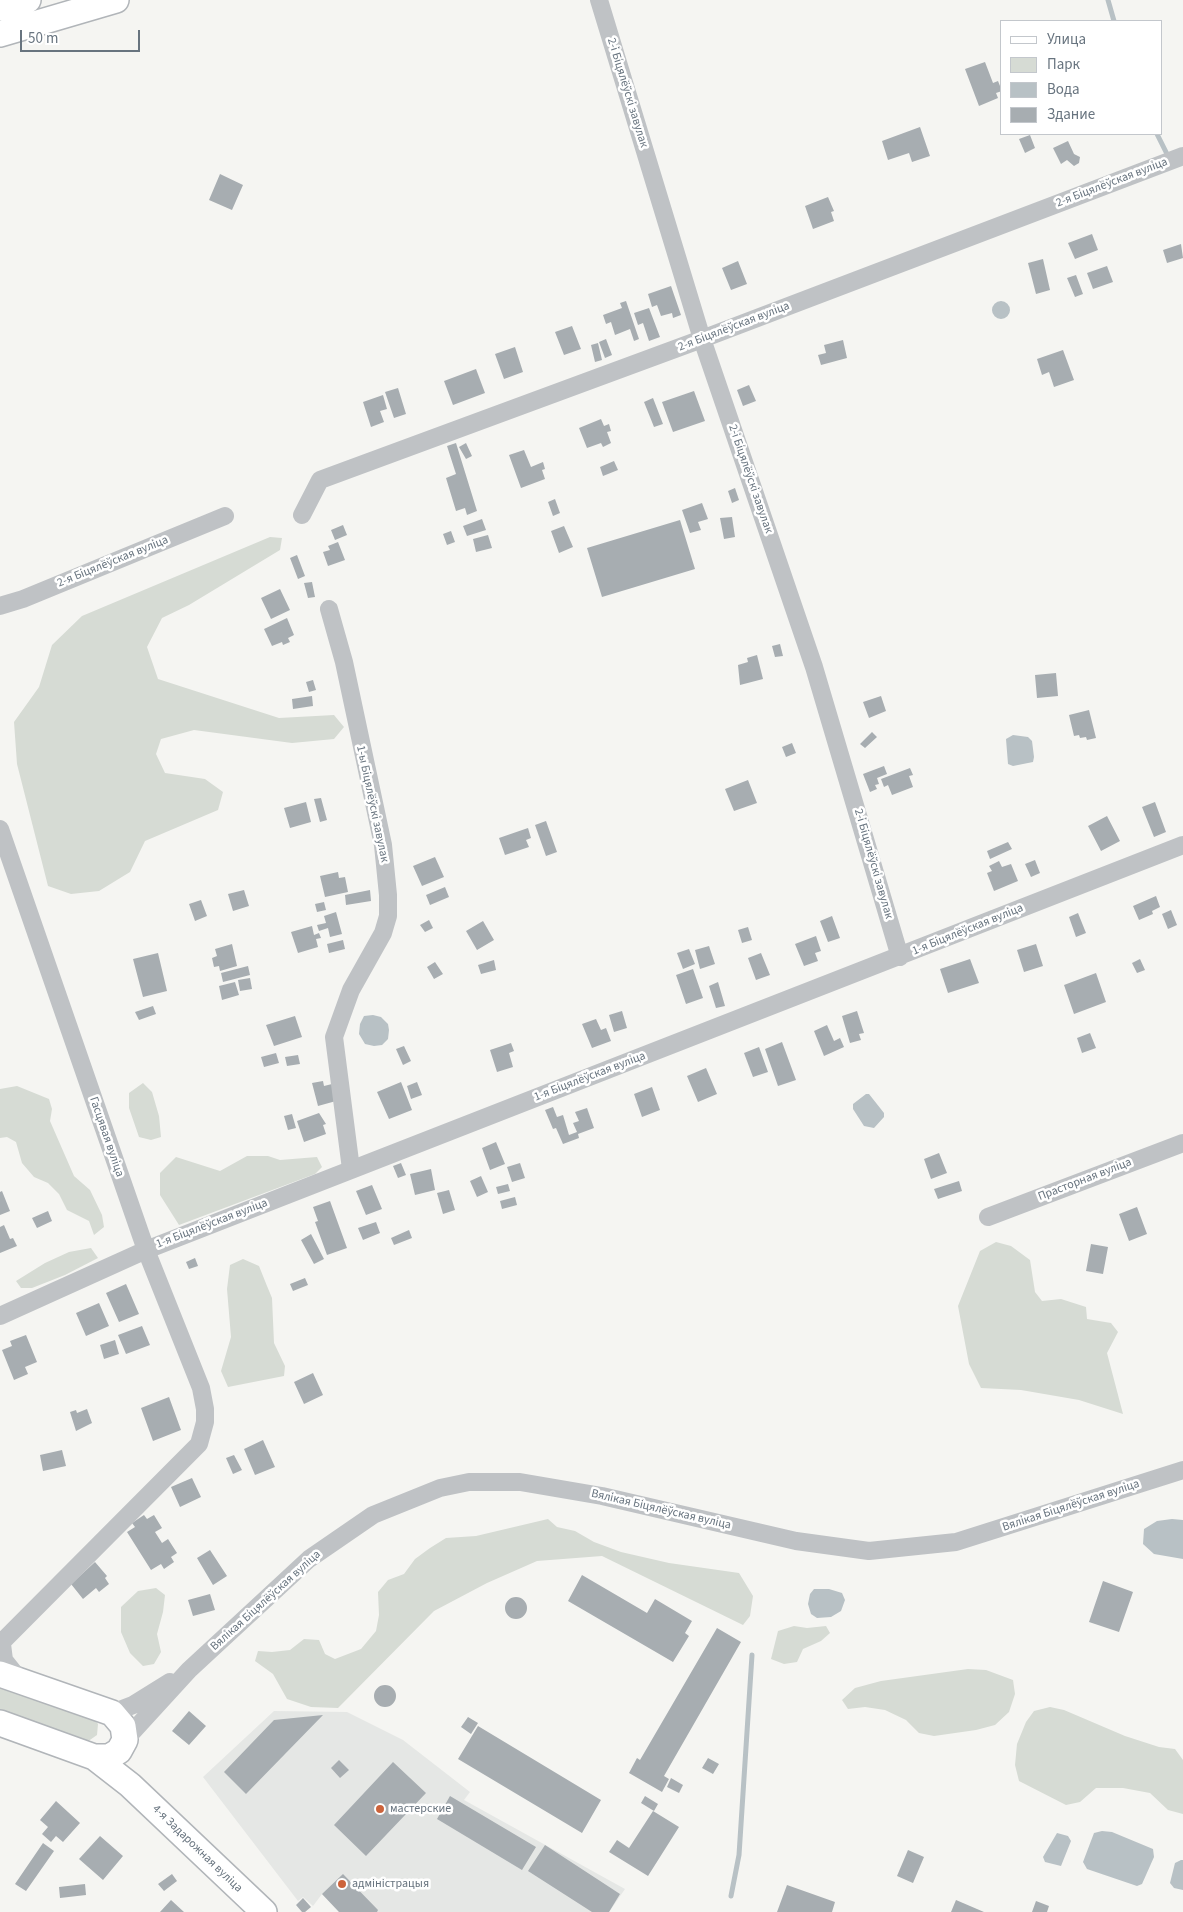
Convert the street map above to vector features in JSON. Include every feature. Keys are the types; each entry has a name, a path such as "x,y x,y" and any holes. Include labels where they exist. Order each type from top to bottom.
{"main road":[{"path":"0,8 28,0"},
{"path":"0,34 116,0"},
{"path":"11,1677 112,1712"},
{"name":"4-я Задарожная вуліца","path":"112,1712 123,1726 122,1745 130,1785"},
{"path":"0,1723 94,1757 109,1757 122,1745"},
{"name":"4-я Задарожная вуліца","path":"94,1757 130,1785 264,1912"}],"street":[{"name":"2-і Біцялёўскі завулак","path":"599,0 702,339 814,667 900,957"},
{"name":"2-я Біцялёўская вуліца","path":"302,515 320,480 702,339 1183,156"},
{"name":"2-я Біцялёўская вуліца","path":"0,606 23,599 225,516"},
{"name":"1-ы Біцялёўскі завулак","path":"329,609 344,662 359,740 383,845 388,895 388,916 383,933 352,990 334,1037 351,1169"},
{"name":"Гасцявая вуліца","path":"0,829 146,1250 201,1388 205,1422 199,1444 1,1644"},
{"name":"1-я Біцялёўская вуліца","path":"0,1316 146,1250 1183,845"},
{"name":"Прасторная вуліца","path":"988,1216 1183,1143"},
{"name":"Вялікая Біцялёўская вуліца","path":"122,1745 189,1670 309,1559 373,1515 440,1488 469,1482 520,1482 568,1490 796,1541 869,1551 956,1542 1183,1470"},
{"path":"1,1644 4,1660 11,1677"},
{"name":"Вялікая Біцялёўская вуліца","path":"112,1712 134,1705 189,1670"}],"shaded area":[{"path":"274,1711 347,1712 403,1740 470,1792 464,1800 625,1889 609,1912 339,1912 322,1894 313,1906 303,1897 298,1901 203,1777"}],"green space":[{"path":"270,537 282,538 280,550 189,605 162,618 147,647 158,679 279,718 334,715 344,727 334,739 292,743 194,730 161,739 156,754 165,773 205,779 223,792 218,810 145,841 130,872 99,891 71,894 48,886 17,764 14,722 39,687 52,645 82,616"},
{"path":"143,1083 152,1092 159,1116 161,1137 151,1140 139,1137 129,1108 129,1093"},
{"path":"17,1086 49,1099 52,1109 50,1121 74,1176 90,1190 102,1215 104,1227 94,1235 89,1221 67,1210 59,1194 48,1183 34,1177 22,1163 16,1142 7,1137 0,1138 0,1089"},
{"path":"247,1156 268,1156 280,1160 317,1157 322,1167 315,1174 179,1225 160,1195 160,1173 176,1157 220,1171"},
{"path":"996,1242 1011,1246 1030,1260 1035,1292 1042,1301 1061,1299 1086,1307 1087,1319 1111,1323 1118,1332 1107,1353 1123,1414 1079,1400 1021,1390 981,1388 969,1364 958,1306 980,1251"},
{"path":"91,1248 98,1258 65,1275 32,1288 21,1288 16,1281 45,1263 69,1252"},
{"path":"243,1259 259,1266 272,1298 274,1343 285,1366 284,1376 228,1387 221,1371 231,1337 227,1289 230,1265"},
{"path":"548,1519 557,1527 575,1531 594,1542 621,1552 669,1563 739,1573 753,1596 750,1616 743,1625 602,1556 537,1561 487,1583 434,1611 338,1708 311,1707 287,1699 273,1674 255,1661 258,1651 290,1650 304,1639 319,1640 325,1654 335,1659 361,1649 376,1631 379,1615 378,1592 388,1580 404,1574 415,1559 430,1548 446,1538 476,1536"},
{"path":"156,1588 165,1595 157,1634 161,1652 154,1664 143,1666 130,1653 121,1632 121,1607 138,1591"},
{"path":"794,1626 807,1628 826,1626 830,1633 821,1641 803,1649 797,1662 784,1664 771,1659 778,1631"},
{"path":"968,1669 986,1670 1013,1680 1015,1694 1009,1712 995,1725 976,1730 934,1736 919,1733 906,1720 885,1710 865,1707 848,1709 842,1700 855,1688 881,1681"},
{"path":"0,1685 94,1719 98,1724 97,1735 87,1742 0,1714"},
{"path":"1050,1707 1064,1710 1125,1736 1159,1747 1175,1749 1183,1760 1183,1814 1168,1810 1150,1793 1123,1788 1096,1788 1080,1802 1066,1805 1019,1781 1015,1765 1017,1744 1026,1722 1034,1711"}],"water":[{"path":"997,301 1005,301 1010,306 1008,317 997,319 992,314 992,306"},
{"path":"1013,735 1028,737 1032,741 1033,762 1013,766 1008,764 1006,739"},
{"path":"373,1015 381,1017 388,1024 388,1039 382,1045 365,1044 359,1034 360,1024 364,1016"},
{"path":"866,1094 869,1094 884,1113 884,1117 874,1128 864,1126 853,1109 853,1104"},
{"path":"1183,1520 1183,1559 1154,1554 1143,1544 1144,1529 1157,1521"},
{"path":"814,1589 829,1589 842,1593 845,1600 841,1611 831,1617 817,1618 811,1614 808,1604 810,1594"},
{"path":"1102,1831 1112,1832 1153,1849 1154,1857 1142,1884 1137,1886 1087,1869 1083,1862 1094,1833"},
{"path":"1057,1833 1068,1836 1071,1841 1061,1866 1045,1862 1043,1857"},
{"path":"1183,1860 1183,1890 1174,1888 1170,1883 1175,1863"}],"building":[{"path":"985,62 993,83 998,81 1000,86 1000,92 996,93 998,98 979,106 965,69"},
{"path":"920,127 930,156 912,162 909,153 888,160 882,141"},
{"path":"1030,135 1035,148 1025,153 1019,139"},
{"path":"1068,141 1074,154 1080,157 1079,163 1074,166 1067,160 1061,164 1053,148"},
{"path":"220,174 243,185 232,210 209,200"},
{"path":"828,197 834,211 831,212 834,221 813,229 805,206"},
{"path":"1092,234 1098,250 1075,259 1068,243"},
{"path":"1181,244 1183,258 1167,263 1163,250"},
{"path":"1043,259 1050,290 1036,294 1028,263"},
{"path":"738,261 747,284 731,290 722,268"},
{"path":"1107,266 1113,282 1093,289 1087,273"},
{"path":"1076,275 1083,294 1075,297 1067,278"},
{"path":"671,286 681,315 673,318 672,313 661,316 657,305 652,307 648,294"},
{"path":"626,301 639,339 634,341 630,329 615,335 611,322 606,324 603,315 622,308 620,303"},
{"path":"649,308 660,337 649,341 643,323 638,325 634,313"},
{"path":"572,326 581,349 564,355 555,332"},
{"path":"606,339 612,355 605,358 599,342"},
{"path":"843,340 847,358 821,365 818,355 826,353 824,345"},
{"path":"598,343 602,360 595,362 591,345"},
{"path":"515,347 523,372 504,379 495,354"},
{"path":"1063,350 1074,380 1054,387 1049,372 1042,375 1037,359"},
{"path":"476,369 485,393 453,405 444,381"},
{"path":"749,385 756,401 743,406 737,390"},
{"path":"398,388 406,414 394,418 385,392"},
{"path":"694,391 705,421 673,432 662,402"},
{"path":"383,395 387,409 380,411 384,422 371,427 363,402"},
{"path":"653,398 663,424 654,427 644,402"},
{"path":"601,419 604,426 609,424 611,431 607,432 611,443 603,447 601,443 587,448 579,428"},
{"path":"456,443 477,511 467,515 465,508 456,511 446,478 456,474 447,446"},
{"path":"466,443 472,456 466,459 459,447"},
{"path":"524,450 531,467 543,462 545,469 542,470 545,479 521,488 509,455"},
{"path":"614,461 618,470 603,476 600,467"},
{"path":"735,488 739,500 732,503 728,491"},
{"path":"555,499 560,513 553,516 548,502"},
{"path":"702,503 708,519 698,522 701,530 690,533 682,510"},
{"path":"732,517 735,537 724,539 720,518"},
{"path":"482,519 486,530 467,536 463,526"},
{"path":"680,520 695,569 602,597 587,548"},
{"path":"343,525 347,535 335,540 331,530"},
{"path":"564,526 573,547 559,553 551,531"},
{"path":"451,531 455,542 447,545 443,534"},
{"path":"488,535 492,548 476,552 473,539"},
{"path":"338,542 345,560 328,566 323,552 330,550 328,546"},
{"path":"297,555 305,576 298,579 290,558"},
{"path":"312,582 315,597 308,598 304,583"},
{"path":"280,589 290,610 271,619 261,598"},
{"path":"287,618 294,635 288,638 290,642 283,645 282,642 272,646 264,629"},
{"path":"780,644 783,656 775,657 772,646"},
{"path":"757,655 763,679 740,685 738,665 748,662 747,658"},
{"path":"1056,673 1058,696 1037,698 1035,675"},
{"path":"313,680 316,690 309,692 306,682"},
{"path":"312,696 313,706 293,709 292,699"},
{"path":"881,696 886,711 869,718 863,702"},
{"path":"1089,710 1096,738 1087,740 1086,737 1074,736 1069,715"},
{"path":"872,732 877,737 865,748 860,744"},
{"path":"792,743 796,753 786,757 782,747"},
{"path":"884,766 887,774 877,778 879,784 875,785 877,789 870,792 863,774"},
{"path":"910,768 913,775 909,776 913,787 892,795 888,785 884,787 881,779"},
{"path":"748,780 757,803 734,811 725,789"},
{"path":"321,798 327,820 320,822 314,799"},
{"path":"306,802 311,822 290,828 284,808"},
{"path":"1155,802 1166,832 1154,837 1142,807"},
{"path":"1107,816 1120,841 1101,851 1088,826"},
{"path":"546,821 557,852 546,856 535,825"},
{"path":"528,828 531,838 526,840 529,847 505,855 499,838"},
{"path":"1008,842 1012,849 990,859 987,851"},
{"path":"435,857 444,877 422,886 413,866"},
{"path":"1035,860 1040,873 1031,877 1025,864"},
{"path":"999,861 1002,867 1011,864 1018,881 994,891 987,873 992,871 989,866"},
{"path":"338,872 339,878 345,877 348,892 325,897 320,876"},
{"path":"445,887 449,897 430,905 426,895"},
{"path":"244,890 249,906 233,911 228,894"},
{"path":"370,890 371,901 346,905 345,895"},
{"path":"1156,896 1160,907 1152,911 1153,914 1139,920 1133,906"},
{"path":"201,900 207,916 195,921 189,904"},
{"path":"324,902 326,910 317,912 315,904"},
{"path":"1171,910 1177,925 1168,929 1162,914"},
{"path":"336,912 342,934 330,937 328,928 319,931 317,925 326,923 324,916"},
{"path":"1078,913 1086,933 1076,937 1069,917"},
{"path":"832,916 840,938 828,942 820,921"},
{"path":"429,920 433,928 425,932 420,925"},
{"path":"483,921 494,940 477,950 466,931"},
{"path":"312,926 314,935 319,933 321,938 316,939 318,947 298,953 291,932"},
{"path":"748,927 752,940 742,943 738,930"},
{"path":"816,936 821,951 815,953 818,961 804,966 795,944"},
{"path":"343,940 345,949 329,953 327,944"},
{"path":"232,944 237,966 220,971 219,966 214,967 212,958 217,956 215,949"},
{"path":"1036,944 1043,966 1024,972 1017,950"},
{"path":"709,946 715,964 700,969 695,950"},
{"path":"689,949 695,964 683,969 677,953"},
{"path":"158,953 167,991 143,997 133,959"},
{"path":"761,953 770,975 756,980 748,958"},
{"path":"970,959 979,983 948,993 940,969"},
{"path":"1140,959 1145,970 1137,973 1132,963"},
{"path":"494,960 496,970 481,974 478,965"},
{"path":"435,962 443,974 434,979 427,967"},
{"path":"248,966 250,975 223,982 221,973"},
{"path":"693,969 703,998 686,1004 676,975"},
{"path":"1096,973 1106,1002 1074,1014 1064,985"},
{"path":"250,978 252,989 240,991 238,980"},
{"path":"235,982 239,995 222,1000 219,986"},
{"path":"718,982 725,1006 716,1008 709,986"},
{"path":"153,1006 156,1014 139,1020 135,1012"},
{"path":"622,1011 627,1028 614,1032 609,1015"},
{"path":"857,1011 864,1033 859,1034 861,1040 850,1043 842,1016"},
{"path":"295,1016 302,1037 274,1046 266,1025"},
{"path":"596,1019 601,1030 606,1028 611,1041 592,1048 582,1024"},
{"path":"827,1025 834,1041 840,1038 844,1047 824,1056 814,1031"},
{"path":"1090,1033 1096,1048 1082,1053 1077,1038"},
{"path":"782,1042 796,1080 778,1086 765,1049"},
{"path":"511,1043 514,1051 509,1053 513,1067 497,1072 490,1050"},
{"path":"404,1046 411,1061 403,1065 396,1049"},
{"path":"759,1047 768,1072 753,1077 744,1053"},
{"path":"276,1053 279,1063 264,1067 261,1057"},
{"path":"298,1055 300,1064 287,1066 285,1057"},
{"path":"706,1068 717,1094 698,1102 687,1076"},
{"path":"323,1081 324,1086 332,1084 336,1101 318,1106 312,1083"},
{"path":"401,1082 412,1110 389,1119 377,1092"},
{"path":"417,1082 422,1095 411,1099 407,1086"},
{"path":"652,1087 660,1110 642,1117 634,1094"},
{"path":"553,1107 557,1117 563,1115 569,1135 577,1132 573,1123 579,1121 575,1112 587,1108 594,1128 578,1134 579,1138 563,1144 556,1128 553,1129 545,1110"},
{"path":"319,1113 326,1124 323,1125 326,1134 304,1142 297,1121"},
{"path":"292,1114 296,1128 288,1130 284,1116"},
{"path":"496,1142 505,1164 490,1170 482,1148"},
{"path":"939,1153 947,1173 931,1179 924,1159"},
{"path":"401,1163 406,1175 398,1178 393,1166"},
{"path":"520,1163 525,1178 512,1182 507,1167"},
{"path":"431,1169 435,1190 415,1195 410,1174"},
{"path":"481,1176 488,1192 477,1197 470,1181"},
{"path":"959,1181 962,1191 938,1199 934,1189"},
{"path":"508,1184 510,1191 498,1194 496,1187"},
{"path":"372,1185 382,1209 366,1215 356,1191"},
{"path":"449,1190 455,1210 443,1214 437,1193"},
{"path":"2,1191 10,1211 0,1215 0,1192"},
{"path":"515,1197 517,1205 502,1209 500,1201"},
{"path":"330,1201 347,1248 327,1255 315,1222 318,1221 313,1207"},
{"path":"1137,1207 1147,1234 1129,1241 1119,1214"},
{"path":"48,1211 52,1221 37,1228 32,1218"},
{"path":"376,1222 380,1233 363,1240 358,1228"},
{"path":"4,1225 10,1239 13,1238 17,1246 0,1253 0,1227"},
{"path":"409,1230 412,1238 394,1245 391,1238"},
{"path":"311,1234 324,1259 314,1264 301,1240"},
{"path":"1091,1244 1108,1247 1103,1274 1086,1271"},
{"path":"195,1258 198,1266 189,1269 186,1262"},
{"path":"305,1278 308,1285 293,1291 290,1284"},
{"path":"126,1284 139,1314 119,1322 106,1293"},
{"path":"99,1303 109,1326 86,1336 76,1313"},
{"path":"142,1326 150,1345 126,1354 118,1335"},
{"path":"26,1335 37,1362 25,1367 28,1374 14,1380 2,1350 12,1346 10,1341"},
{"path":"115,1340 119,1354 104,1359 100,1345"},
{"path":"313,1373 323,1395 304,1404 294,1382"},
{"path":"169,1397 181,1430 153,1441 141,1408"},
{"path":"87,1409 92,1423 76,1431 70,1412 76,1410 77,1413"},
{"path":"263,1440 275,1467 255,1475 244,1449"},
{"path":"62,1450 66,1466 43,1471 40,1455"},
{"path":"234,1455 242,1470 233,1474 226,1458"},
{"path":"192,1478 201,1497 180,1507 171,1487"},
{"path":"144,1515 147,1519 154,1515 162,1528 155,1532 162,1543 168,1539 177,1553 171,1557 174,1562 164,1569 161,1564 151,1570 127,1532 135,1527 132,1523"},
{"path":"210,1550 227,1576 213,1585 197,1558"},
{"path":"95,1562 107,1576 105,1578 109,1584 99,1592 96,1588 83,1599 71,1584"},
{"path":"582,1575 647,1613 655,1599 692,1621 685,1633 689,1636 673,1662 568,1601"},
{"path":"1103,1581 1133,1592 1119,1632 1089,1622"},
{"path":"210,1594 215,1610 193,1616 188,1600"},
{"path":"516,1597 524,1600 527,1608 524,1616 516,1619 508,1616 505,1608 508,1600"},
{"path":"717,1628 741,1642 664,1776 669,1779 662,1792 629,1773 637,1758 640,1760"},
{"path":"385,1685 393,1688 396,1696 393,1704 385,1707 377,1704 374,1696 377,1688"},
{"path":"189,1711 206,1726 189,1745 172,1731"},
{"path":"323,1715 246,1794 224,1772 274,1720"},
{"path":"468,1717 478,1723 471,1734 461,1727"},
{"path":"478,1726 601,1800 582,1833 458,1759"},
{"path":"708,1758 719,1764 713,1774 702,1768"},
{"path":"339,1760 349,1770 340,1778 331,1768"},
{"name":"мастерские","path":"393,1762 426,1793 366,1856 334,1825"},
{"path":"671,1778 683,1785 679,1793 667,1787"},
{"path":"450,1796 536,1847 522,1870 437,1819"},
{"path":"645,1796 658,1804 654,1811 641,1803"},
{"path":"56,1801 80,1823 63,1842 56,1836 51,1842 42,1834 48,1827 40,1820"},
{"path":"653,1811 679,1827 648,1876 609,1852 617,1840 629,1848"},
{"path":"100,1836 123,1856 103,1880 79,1859"},
{"path":"43,1843 54,1851 26,1891 15,1884"},
{"path":"545,1845 620,1894 609,1912 592,1912 528,1871"},
{"path":"908,1850 924,1857 913,1883 897,1876"},
{"path":"172,1874 177,1881 164,1891 158,1884"},
{"name":"адміністрацыя","path":"343,1874 378,1910 377,1912 339,1912 322,1894"},
{"path":"85,1884 86,1895 60,1898 59,1887"},
{"path":"787,1885 835,1902 832,1912 777,1912"},
{"path":"303,1898 311,1907 305,1912 302,1912 296,1905"},
{"path":"171,1900 184,1912 160,1912"},
{"path":"956,1900 984,1912 951,1912"},
{"path":"1036,1901 1049,1906 1047,1912 1032,1912"}],"waterway":[{"path":"1108,0 1114,20"},
{"path":"1158,135 1167,154"},
{"path":"731,1896 739,1855 752,1655"}],"place":[{"name":"мастерские","path":"380,1809"},
{"name":"адміністрацыя","path":"342,1884"}]}
